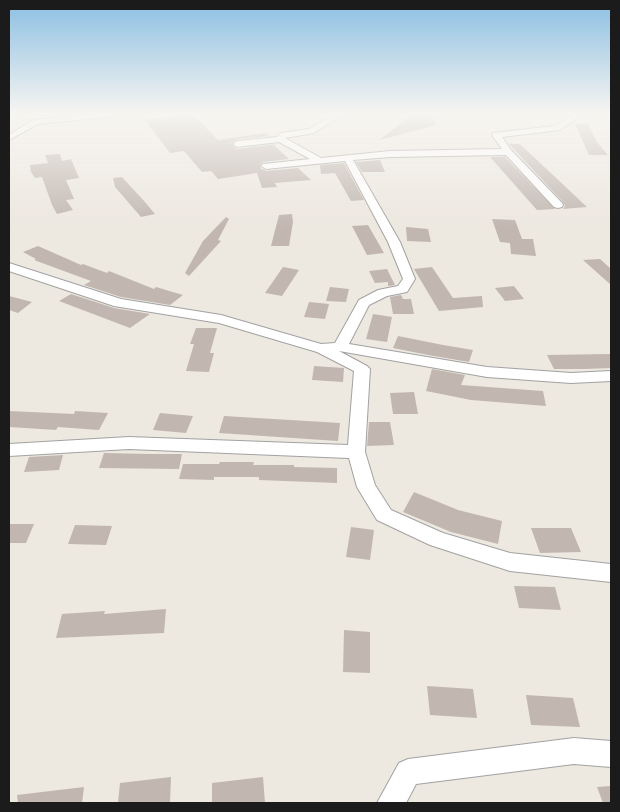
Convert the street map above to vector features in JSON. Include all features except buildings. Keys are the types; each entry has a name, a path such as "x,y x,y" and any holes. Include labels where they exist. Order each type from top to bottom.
{"street":[{"path":"303,152 320,161"},
{"path":"266,166 390,154 508,152 558,205"},
{"path":"340,347 364,303 383,293 402,289 409,279 394,242 347,157"},
{"path":"9,267 119,303 221,319 320,348 362,369 356,452 366,486 384,515 437,539 510,562 611,573"},
{"path":"320,348 340,347 487,372 571,378 611,376"},
{"path":"9,450 129,443 356,452"},
{"path":"390,803 408,772 574,751 611,754"}]}
